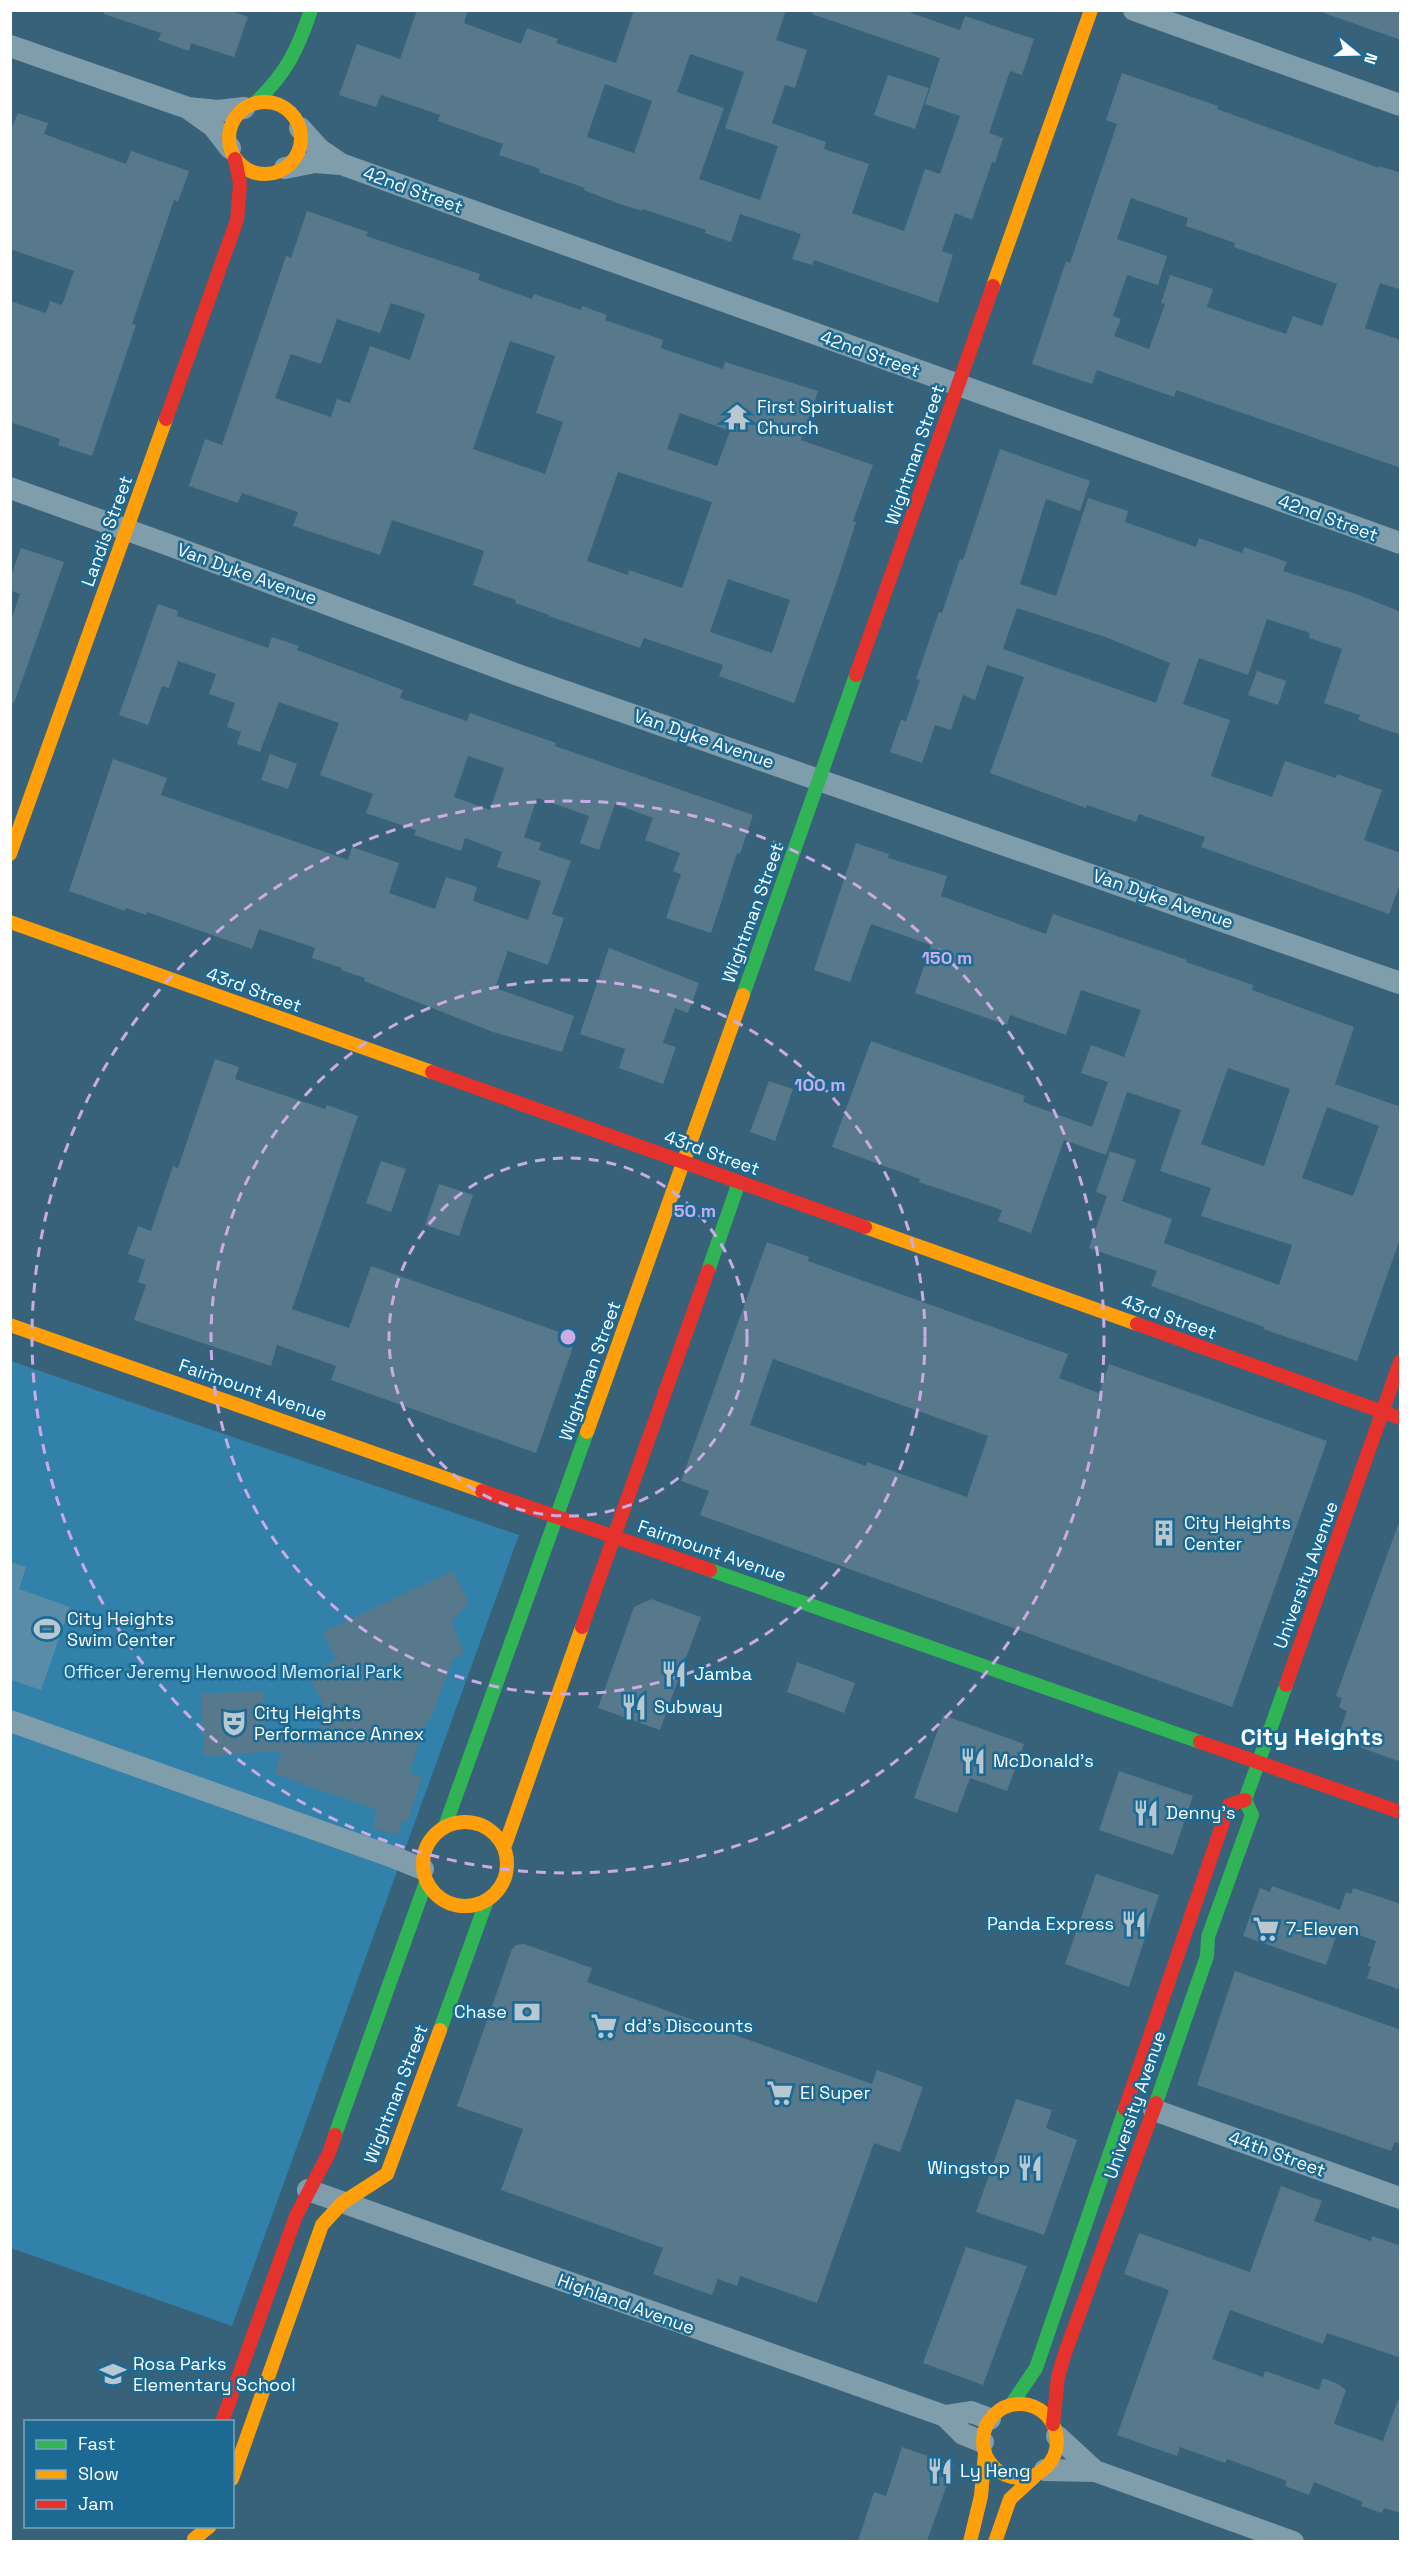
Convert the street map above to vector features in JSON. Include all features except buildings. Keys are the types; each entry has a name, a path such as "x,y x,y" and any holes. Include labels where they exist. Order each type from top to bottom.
{"main road":[{"path":"293,98 299,150 293,160 280,171 252,172 243,167 232,153 228,137 231,126 250,106 277,84 295,56 311,10"},
{"name":"Wightman Street","path":"222,2420 296,2216 329,2153 424,1876 423,1856 427,1844 445,1826 684,1162 1091,10"},
{"path":"293,78 295,56"},
{"path":"250,106 266,102 277,104 287,109 297,123"},
{"name":"Landis Street","path":"232,153 240,184 237,219"},
{"name":"Landis Street","path":"10,854 237,219 253,195 280,171"},
{"name":"43rd Street","path":"10,922 1401,1418"},
{"name":"Wightman Street","path":"234,2473 322,2225 342,2203 387,2174 487,1900 497,1892 504,1880 507,1858 504,1848 738,1182"},
{"name":"Fairmount Avenue","path":"10,1325 1259,1760 1401,1812"},
{"name":"University Avenue","path":"1055,2430 1058,2377 1064,2356 1154,2110 1207,1956 1208,1937 1251,1815 1245,1800 1401,1362"},
{"name":"University Avenue","path":"1011,2405 1036,2368 1229,1804 1245,1800"},
{"path":"445,1826 458,1822 472,1822 485,1827 497,1836 504,1848"},
{"path":"424,1876 434,1894 446,1902 459,1906 474,1906 487,1900"},
{"path":"1127,2100 1135,2113 1119,2159 1129,2179"},
{"path":"970,2541 981,2496 985,2430 990,2419 999,2410 1011,2405 1023,2404 1035,2407 1046,2414 1055,2430 1055,2454 1040,2473 1010,2499 995,2541"},
{"path":"984,2448 991,2465 999,2473 1010,2478 1023,2479 1040,2473"}],"street":[{"path":"1134,10 1401,105"},
{"path":"10,46 188,108 218,111 250,106"},
{"path":"188,108 213,126 232,153"},
{"name":"42nd Street","path":"297,123 319,149 341,164 1401,543"},
{"name":"42nd Street","path":"280,171 315,162 341,164"},
{"name":"Van Dyke Avenue","path":"10,488 518,675 1401,983"},
{"path":"10,1721 393,1857 424,1876"},
{"name":"44th Street","path":"1154,2110 1401,2198"},
{"name":"Highland Avenue","path":"308,2190 945,2416 963,2434 984,2448"},
{"name":"Highland Avenue","path":"945,2416 971,2412 990,2419"},
{"path":"1055,2430 1095,2471"},
{"path":"1040,2473 1095,2471 1293,2541"}],"green space":[{"name":"Officer Jeremy Henwood Memorial Park","path":"11,1361 519,1535 232,2326 11,2248"}],"shaded area":[{"path":"10,1562 26,1567 19,1589 70,1607 41,1690 11,1680"}],"traffic: fast":[{"path":"255,103 275,82 290,60 311,10"},
{"path":"743,995 856,675"},
{"path":"708,1271 739,1182"},
{"path":"445,1826 587,1432"},
{"path":"710,1570 1200,1742"},
{"path":"1156,2103 1207,1956 1208,1937 1252,1815 1245,1800 1286,1685"},
{"path":"335,2135 426,1882"},
{"path":"440,2030 487,1900"},
{"path":"1011,2405 1036,2368 1125,2109"}],"traffic: slow":[{"path":"993,286 1091,10"},
{"path":"265,102 285,108 295,118 301,138 295,158 285,168 265,174 245,168 235,158 229,138 235,118 245,108 265,102"},
{"path":"10,854 166,419"},
{"path":"10,922 432,1072"},
{"path":"587,1432 743,995"},
{"path":"865,1227 1137,1324"},
{"path":"10,1325 482,1491"},
{"path":"504,1848 582,1627"},
{"path":"465,1822 481,1825 495,1834 504,1848 507,1864 504,1880 495,1894 481,1903 465,1906 449,1903 435,1894 426,1880 423,1864 426,1848 435,1834 449,1825 465,1822"},
{"path":"234,2473 322,2225 342,2203 387,2174 440,2030"},
{"path":"1020,2404 1041,2410 1051,2420 1057,2441 1051,2462 1041,2472 1020,2478 999,2472 989,2462 983,2441 989,2420 999,2410 1020,2404"},
{"path":"970,2542 981,2496 985,2454"},
{"path":"995,2542 1010,2499 1035,2476"},
{"path":"194,2539 208,2528"}],"traffic: jam":[{"path":"166,419 237,220 240,184 235,159"},
{"path":"856,675 993,286"},
{"path":"432,1072 865,1227"},
{"path":"582,1627 708,1271"},
{"path":"1137,1324 1400,1418"},
{"path":"1286,1685 1400,1362"},
{"path":"482,1491 710,1570"},
{"path":"1200,1742 1400,1812"},
{"path":"1125,2109 1229,1805 1245,1800"},
{"path":"1053,2424 1058,2377 1064,2356 1156,2103"},
{"path":"223,2420 296,2216 329,2153 335,2135"}],"place":[{"name":"First Spiritualist Church","path":"737,417"},
{"name":"City Heights Center","path":"1164,1533"},
{"name":"City Heights Swim Center","path":"47,1629"},
{"name":"Jamba","path":"674,1674"},
{"name":"Subway","path":"634,1707"},
{"name":"City Heights Performance Annex","path":"234,1723"},
{"name":"McDonald's","path":"973,1761"},
{"name":"Denny's","path":"1146,1813"},
{"name":"Panda Express","path":"1134,1924"},
{"name":"7-Eleven","path":"1266,1929"},
{"name":"Chase","path":"527,2012"},
{"name":"dd's Discounts","path":"604,2026"},
{"name":"El Super","path":"780,2093"},
{"name":"Wingstop","path":"1030,2168"},
{"name":"Rosa Parks Elementary School","path":"113,2374"},
{"name":"Ly Heng","path":"940,2471"}],"district":[{"name":"City Heights","path":"1312,1737"}]}
